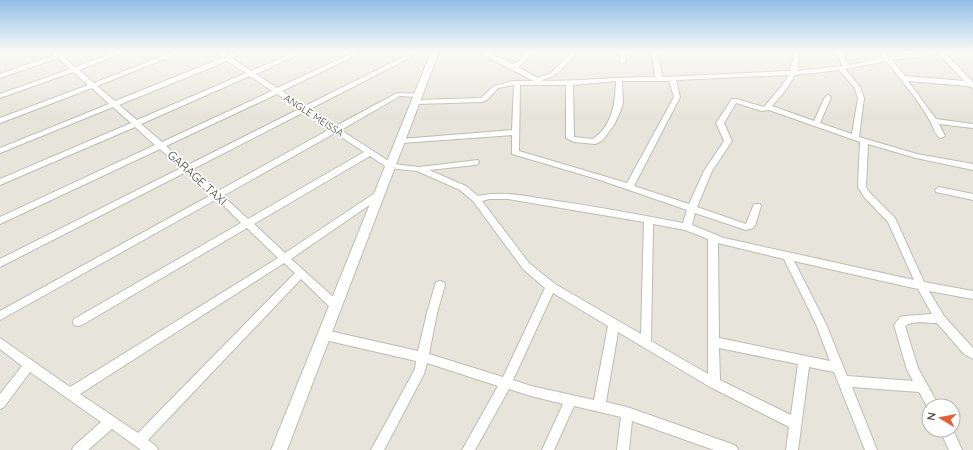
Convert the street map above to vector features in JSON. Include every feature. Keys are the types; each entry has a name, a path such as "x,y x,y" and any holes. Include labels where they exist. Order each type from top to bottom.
{"street":[{"path":"0,96 63,73"},
{"name":"GARAGE TAXI","path":"78,73 247,223 336,306"},
{"path":"0,121 124,73"},
{"path":"0,151 190,73"},
{"path":"0,221 315,73"},
{"path":"0,263 376,73"},
{"path":"279,450 427,73"},
{"path":"523,73 537,82"},
{"path":"537,82 554,73"},
{"path":"658,73 658,79"},
{"path":"0,316 399,94 417,98 482,100 485,99 496,86 517,83 569,83 619,79 658,79 794,73"},
{"path":"686,226 690,208 718,153 728,141 720,123 734,100 765,110 794,73"},
{"path":"847,73 860,92 861,98 855,138"},
{"path":"898,73 934,121 941,136"},
{"path":"961,73 972,85"},
{"path":"0,182 251,74"},
{"name":"ANGLE MEISSA","path":"251,74 391,166"},
{"path":"629,188 677,97 672,78"},
{"path":"902,78 972,85"},
{"path":"569,83 570,138 574,140 595,142 600,139 610,125 617,110 619,102 619,79"},
{"path":"517,83 515,152 587,173 746,227 750,226 757,206"},
{"path":"816,125 828,97"},
{"path":"768,107 864,141 916,156 973,167"},
{"path":"934,121 973,126"},
{"path":"401,141 516,132"},
{"path":"864,141 862,187 867,195 892,220 921,286 940,319 968,351 973,354"},
{"path":"78,322 370,152"},
{"path":"391,166 418,169 475,162"},
{"path":"418,169 457,184 476,199 526,266 551,287 646,341 714,383 795,424"},
{"path":"938,190 973,197"},
{"path":"71,393 285,258 381,193"},
{"path":"476,199 489,196 508,196 686,226 714,238 787,256 921,286 973,295"},
{"path":"646,341 648,219"},
{"path":"714,238 714,383"},
{"path":"787,256 821,324 871,450"},
{"path":"139,440 301,273"},
{"path":"377,450 420,370 440,285"},
{"path":"468,450 506,383 551,287"},
{"path":"928,398 913,370 899,325 904,320 923,318 940,319"},
{"path":"598,407 614,323"},
{"path":"325,335 422,357 570,401 627,413 732,450"},
{"path":"714,342 758,349 804,362 839,368"},
{"path":"0,343 29,365 152,450"},
{"path":"792,450 804,362"},
{"path":"0,403 29,365"},
{"path":"844,381 921,387"},
{"path":"548,450 570,401"},
{"path":"623,450 627,413"},
{"path":"78,450 112,421"},
{"path":"950,438 956,450"}],"shaded area":[{"path":"0,73 973,73 973,450 0,450"}]}
